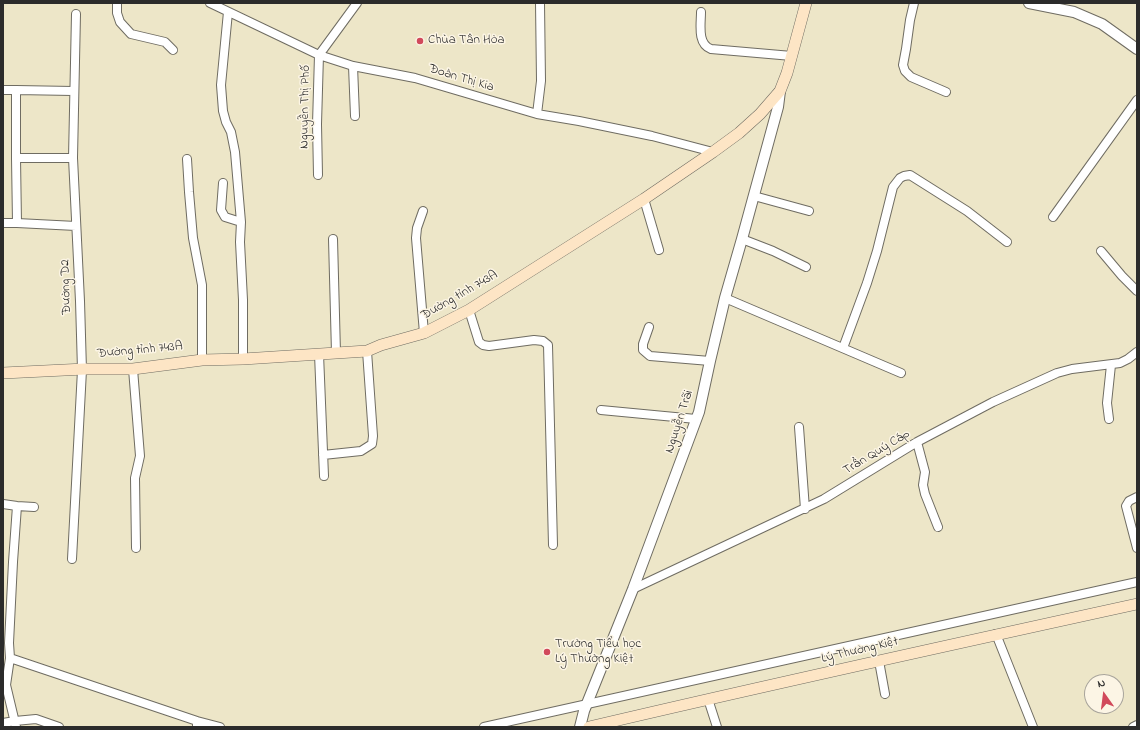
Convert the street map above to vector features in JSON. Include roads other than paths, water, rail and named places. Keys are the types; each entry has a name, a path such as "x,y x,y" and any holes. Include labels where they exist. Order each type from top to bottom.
{"main road":[{"name":"Đường tỉnh 743A","path":"3,373 133,369 202,360 243,359 367,351 381,345 424,333 469,310 644,199 713,152 744,128 760,114 780,92 792,56 806,3"},
{"name":"Lý Thường Kiệt","path":"589,727 996,634 1137,604"}],"street":[{"path":"117,3 117,13 120,22 131,34 165,42 172,50"},
{"name":"Đoàn Thị Kia","path":"210,3 319,55 353,66 415,78 537,114 580,121 645,135 713,152"},
{"name":"Nguyễn Thị Phố","path":"318,175 317,124 319,55 357,3"},
{"path":"537,114 541,81 540,3"},
{"path":"914,3 903,65 905,71 911,77 946,92"},
{"path":"1029,3 1074,12 1102,24 1137,49"},
{"path":"228,12 222,85 223,111 231,132 235,152 241,222 240,242 244,300 243,359"},
{"path":"701,12 701,37 704,45 711,50 792,56"},
{"name":"Đường D2","path":"72,559 82,370 73,158 73,91 76,14"},
{"path":"353,66 355,116"},
{"path":"3,90 73,91"},
{"path":"16,90 17,223"},
{"name":"Nguyễn Trãi","path":"580,727 584,711 633,589 699,412 725,298 778,107 780,92"},
{"path":"1053,217 1137,100"},
{"path":"16,158 73,158"},
{"path":"187,159 188,192 193,238 202,285 202,360"},
{"path":"843,348 877,251 893,187 900,178 910,175 967,212 1007,242"},
{"path":"223,183 221,210 224,217 241,222"},
{"path":"754,196 809,211"},
{"path":"644,199 659,250"},
{"path":"423,211 417,228 416,238 424,333"},
{"path":"3,223 76,226"},
{"path":"333,239 336,353"},
{"path":"742,239 773,251 806,267"},
{"path":"1101,251 1137,291"},
{"path":"725,298 901,373"},
{"path":"469,310 479,342 483,345 489,346 534,340 543,341 548,345 553,545"},
{"path":"649,327 643,344 643,350 650,356 710,361"},
{"path":"323,455 361,451 372,444 373,436 367,351"},
{"name":"Trần Quý Cáp","path":"633,589 824,499 917,442 993,402 1057,373 1072,369 1120,363 1137,352"},
{"path":"319,354 324,476"},
{"path":"1109,420 1107,403 1110,365"},
{"path":"133,369 140,456 135,478 136,548"},
{"path":"601,410 696,419"},
{"path":"799,427 804,509"},
{"path":"917,442 925,472 923,485 925,494 938,527"},
{"path":"1137,497 1129,501 1126,506 1137,548"},
{"path":"3,504 34,508"},
{"path":"15,724 5,685 10,658 8,644 17,506"},
{"path":"484,727 1137,582"},
{"path":"996,634 1033,727"},
{"path":"10,658 197,724 220,727"},
{"path":"879,661 886,694"},
{"path":"708,699 717,727"},
{"path":"3,723 15,724 36,719 59,727"},
{"path":"1133,727 1137,725"}],"place":[{"name":"Chùa Tân Hòa","path":"420,41"},
{"name":"Trường Tiểu học Lý Thường Kiệt","path":"547,652"}]}
